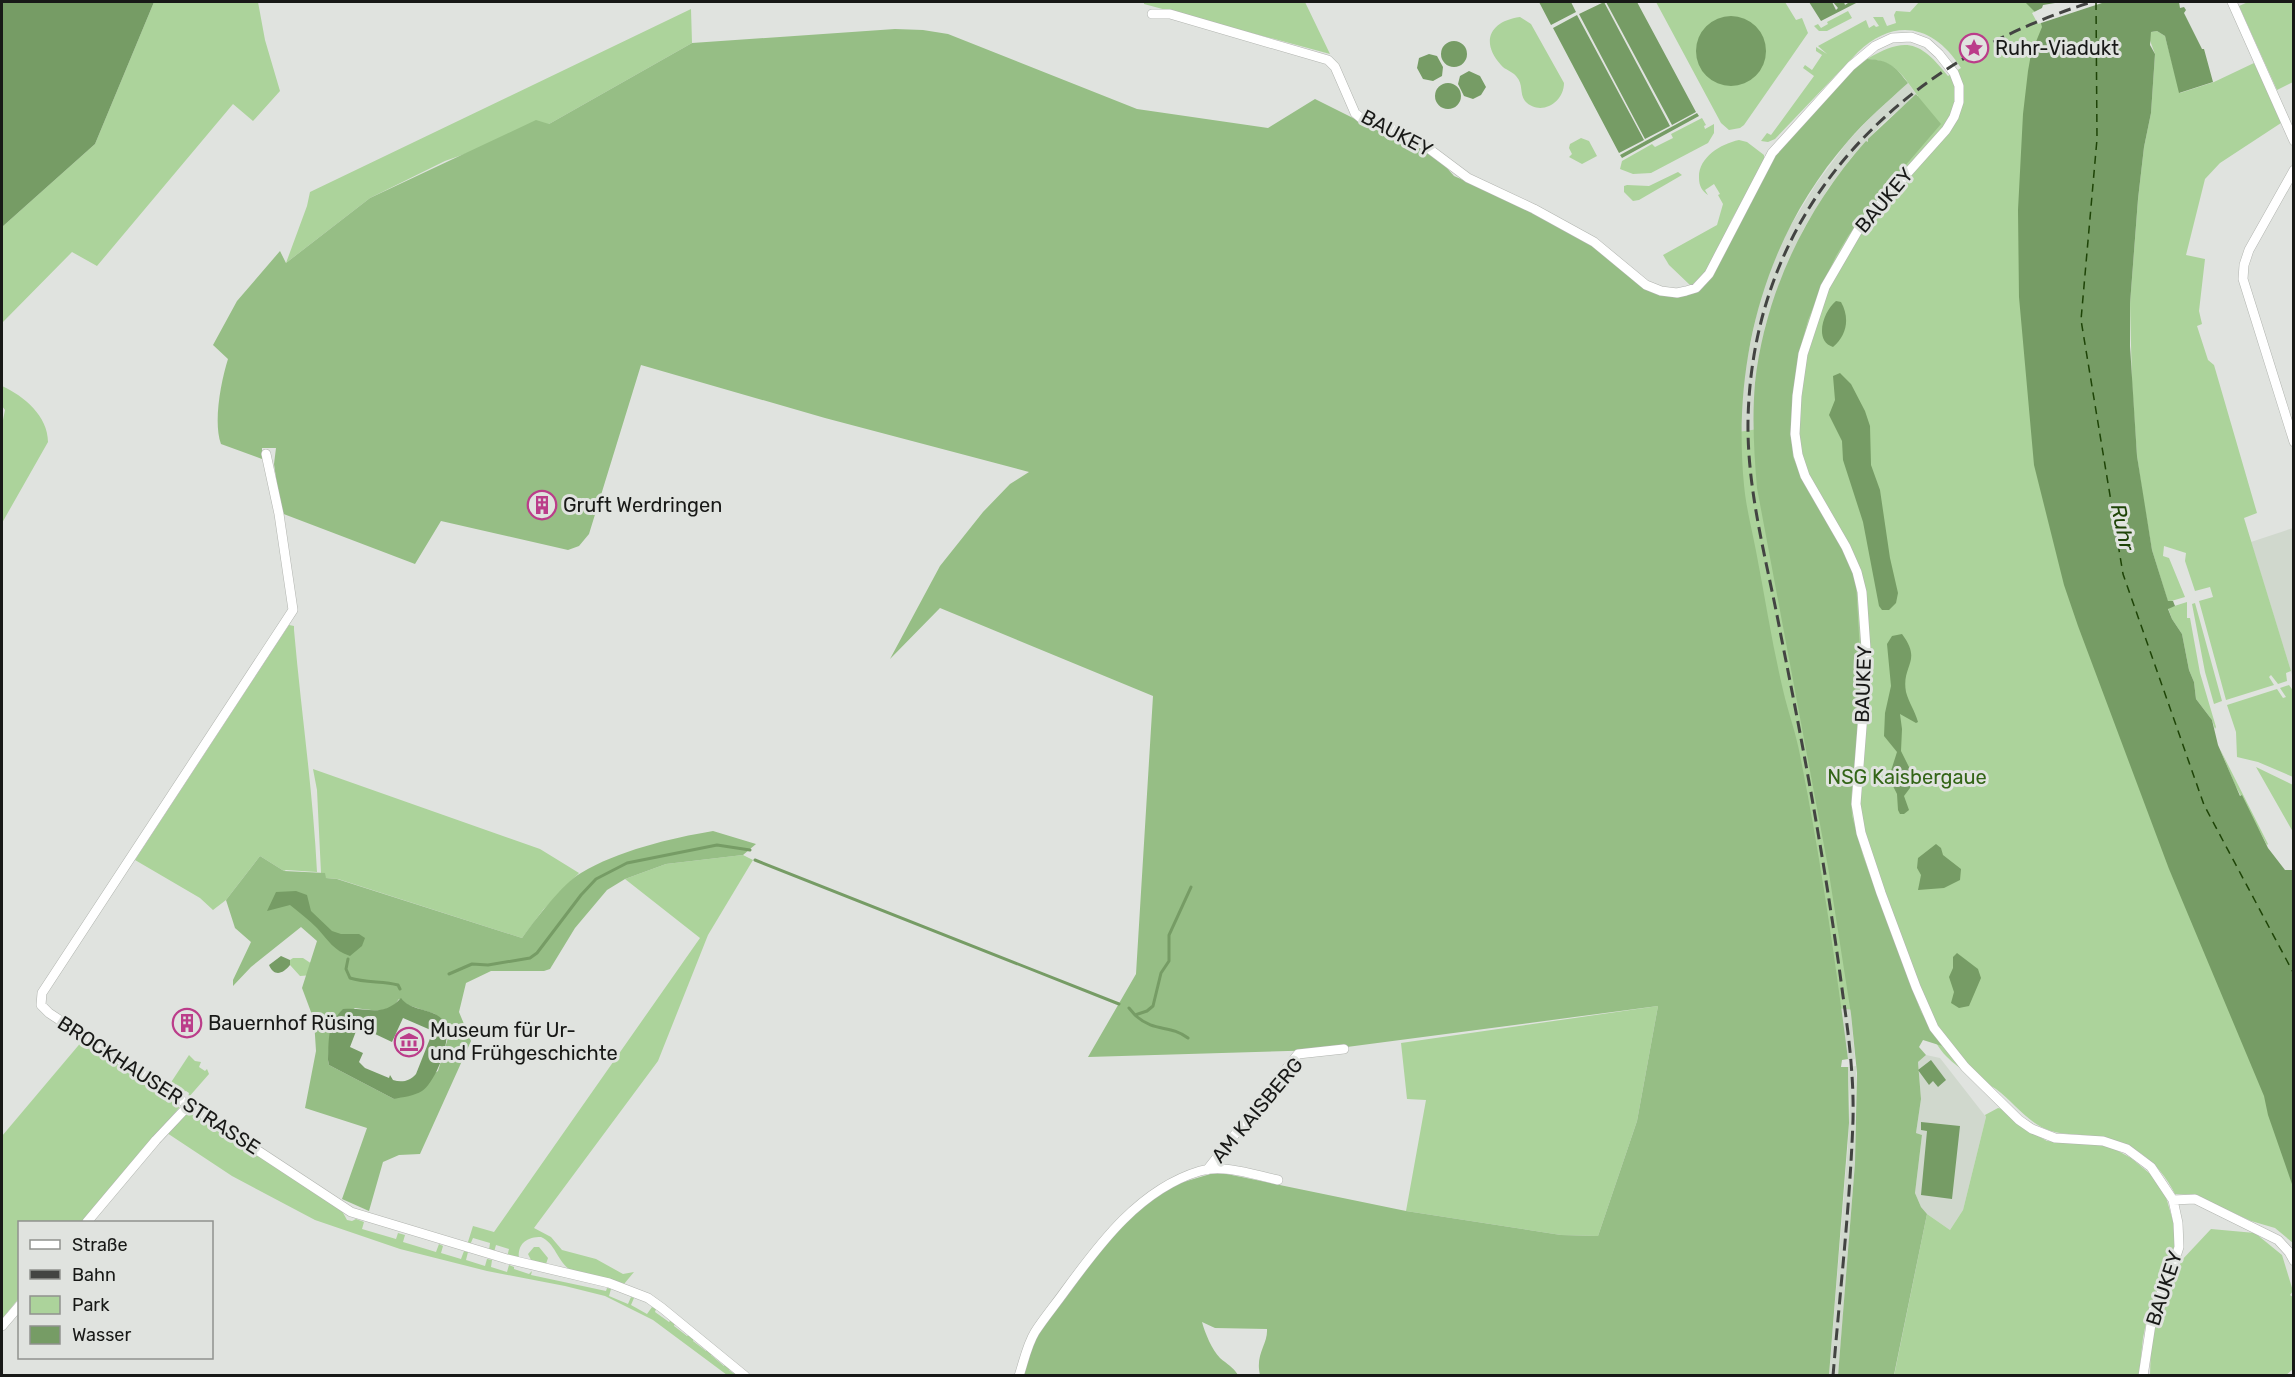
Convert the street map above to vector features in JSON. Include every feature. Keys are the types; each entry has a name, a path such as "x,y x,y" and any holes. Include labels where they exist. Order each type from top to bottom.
{"street":[{"path":"2232,2 2294,141"},
{"name":"BAUKEY","path":"1152,14 1170,14 1328,60 1335,67 1355,113 1362,119 1390,128 1424,145 1468,178 1534,209 1594,242 1646,285 1661,291 1677,293 1696,288 1705,280 1772,153 1851,66 1875,46 1892,38 1911,37 1926,43 1940,54 1954,73 1959,86 1959,102 1954,117 1946,130 1861,225 1825,287 1803,354 1795,434 1798,455 1806,476 1846,547 1857,572 1862,592 1867,663 1856,804 1861,833 1916,987 1934,1028 1948,1049 2004,1105 2032,1129 2055,1138 2103,1141 2127,1149 2151,1167 2173,1200 2178,1223 2179,1247 2153,1311 2143,1376"},
{"path":"2294,171 2249,250 2244,265 2243,279 2294,442"},
{"name":"BROCKHAUSER STRASSE","path":"266,454 279,514 293,610 40,996 41,1005 49,1013 351,1212 507,1259 609,1283 648,1298 745,1376"},
{"name":"AM KAISBERG","path":"1207,1170 1298,1054 1344,1049"},
{"path":"88,1221 156,1140 189,1105"},
{"path":"1019,1376 1034,1334 1109,1233 1149,1197 1166,1186 1207,1170 1220,1169 1278,1180"},
{"path":"2173,1200 2195,1199 2278,1240 2294,1261"},
{"path":"2,1326 18,1307"}],"shaded area":[{"path":"895,29 948,34 1137,109 1268,128 1315,99 1365,124 1389,130 1438,158 1454,176 1534,211 1593,244 1661,293 1697,289 1776,154 1848,74 1867,59 1875,60 1891,65 1908,83 1869,118 1848,141 1819,178 1795,217 1775,259 1760,302 1750,346 1744,392 1742,438 1746,502 1779,673 1807,793 1827,907 1848,1059 1842,1060 1841,1067 1848,1067 1849,1123 1829,1375 1260,1375 1259,1361 1267,1329 1215,1328 1202,1322 1214,1351 1238,1375 1023,1375 1035,1334 1109,1234 1167,1187 1217,1172 1406,1211 1561,1235 1598,1236 1637,1121 1658,1006 1324,1050 1088,1057 1136,974 1153,696 940,608 890,659 940,566 983,512 1010,484 1029,472 825,418 641,365 589,534 579,546 568,550 441,521 415,564 281,513 274,464 276,448 262,448 262,459 221,444 218,414 228,359 213,345 237,301 280,251 286,263 370,198 536,120 549,124 692,43"},
{"path":"1908,83 1916,94 1915,96 1882,124 1868,142 1854,154 1828,189 1804,228 1778,288 1765,327 1755,384 1754,434 1851,1014 1855,1059 1848,1060 1742,452 1740,419 1744,373 1757,312 1768,272 1786,233 1816,184 1848,141"},
{"path":"1916,94 1941,124 1868,209 1836,256 1808,320 1802,342 1794,387 1791,426 1793,457 1808,491 1850,560 1856,584 1862,686 1851,800 1852,816 1863,856 1921,1012 1942,1046 1923,1040 1919,1047 1926,1055 1918,1062 1921,1099 1916,1133 1922,1135 1915,1193 1927,1214 1894,1375 1838,1376 1855,1163 1857,1073 1851,1014 1828,867 1757,488 1754,396 1760,350 1768,317 1792,253 1807,223 1844,167 1866,141 1868,142 1868,139"},
{"path":"2293,528 2293,678 2251,542"},
{"path":"713,831 756,844 743,855 666,864 625,879 607,890 575,928 550,969 491,971 466,983 459,1012 471,1041 420,1154 399,1155 383,1162 369,1211 342,1199 367,1128 305,1108 316,1051 314,1020 302,988 317,941 301,927 251,967 233,986 233,980 251,942 235,928 226,900 260,856 284,871 325,873 326,878 337,879 522,938 557,894 581,873 628,852","holes":["399,999 408,1005 435,1014 448,1038 438,1071 394,1099 329,1065 331,1025 355,1008 385,1009"]},
{"path":"1926,1055 1940,1058 1986,1117 1963,1210 1950,1230 1927,1214 1915,1193 1922,1135 1916,1133 1921,1099 1918,1062"},
{"path":"1856,1066 1855,1163 1841,1341 1838,1375 1829,1376 1848,1145 1850,1103 1848,1067"}],"green space":[{"path":"154,2 258,2 265,40 280,91 253,121 233,104 97,266 72,252 2,323 2,227 95,144"},
{"path":"1144,2 1305,2 1330,54 1144,4"},
{"path":"1656,2 1785,2 1796,20 1802,18 1808,33 1744,125 1729,130 1721,123"},
{"name":"NSG Kaisbergaue","path":"1919,2 2066,2 2054,92 2239,979 2293,1185 2293,1243 2275,1228 2251,1221 2195,1195 2175,1194 2160,1171 2130,1147 2106,1138 2051,1131 2035,1123 2003,1094 1951,1061 1928,1029 1855,1010 1818,1006 1725,434 1758,429 1760,386 1918,96 1892,66 1867,59 1892,47 1902,45 1912,46 1929,55 1948,76 1961,68 1939,42 1926,35 1900,30 1886,34 1858,52 1775,139 1768,142 1761,141 1767,133 1771,135 1814,76 1803,68 1805,65 1812,70 1822,55 1816,51 1816,47 1827,54 1818,46 1866,20 1869,28 1874,25 1879,26 1873,17 1883,17 1887,26 1896,23 1894,15 1896,11 1910,12"},
{"path":"2248,2 2292,2 2293,5 2293,82 2277,90 2239,6"},
{"path":"691,9 692,43 549,124 445,161 370,198 286,263 310,192"},
{"path":"1848,11 1852,18 1827,31 1819,31 1814,26 1818,24 1821,28 1828,24 1827,22"},
{"path":"1520,17 1531,24 1564,83 1556,102 1544,108 1531,106 1525,101 1518,79 1501,65 1491,48 1491,34 1495,28 1510,19"},
{"path":"2157,31 2165,36 2180,93 2214,82 2254,63 2281,123 2220,163 2205,179 2186,255 2205,259 2199,311 2202,324 2197,326 2208,360 2214,365 2257,513 2244,518 2291,671 2286,673 2287,681 2278,684 2271,675 2269,677 2274,685 2226,700 2199,601 2213,597 2210,587 2195,591 2185,561 2186,553 2164,546 2163,556 2169,558 2185,597 2168,602 2152,550 2137,456 2130,304 2138,199 2144,147 2151,113 2155,54 2149,38 2151,32"},
{"path":"1702,118 1706,125 1705,129 1714,124 1714,133 1708,143 1651,173 1633,174 1620,169 1622,161 1652,144 1655,147 1673,138 1671,134"},
{"path":"1581,138 1589,141 1597,156 1582,164 1569,157 1572,154 1570,144"},
{"path":"1739,140 1747,142 1764,155 1764,164 1732,219 1709,268 1691,286 1669,265 1663,255 1717,225 1723,204 1718,195 1720,194 1714,184 1705,190 1708,195 1704,192 1699,178 1700,171 1706,158 1712,153"},
{"path":"1678,172 1682,175 1639,200 1633,201 1624,192 1624,186 1649,186"},
{"path":"2,386 26,401 39,415 47,433 48,442 2,523 2,425 5,410 2,406"},
{"path":"2187,602 2187,618 2190,618 2200,673 2215,729 2212,720 2196,699 2182,634 2168,608"},
{"path":"2195,603 2222,701 2214,704 2205,672 2192,604"},
{"path":"289,625 294,626 317,872 284,871 260,856 226,900 213,910 200,898 135,860"},
{"path":"2289,685 2294,692 2293,777 2258,762 2237,757 2236,732 2227,705 2277,689 2283,698 2286,697 2280,688"},
{"path":"2220,749 2268,844 2267,845 2235,785"},
{"path":"2256,767 2293,785 2293,832"},
{"path":"313,769 540,849 579,873 543,910 522,938 338,879 326,878 321,873 317,790"},
{"path":"743,855 753,860 708,935 658,1061 534,1228 551,1237 562,1250 596,1259 623,1274 634,1272 624,1284 575,1272 565,1265 550,1243 541,1237 531,1238 524,1242 519,1250 519,1260 507,1257 509,1249 496,1245 494,1252 489,1250 490,1243 473,1238 470,1245 467,1245 473,1226 494,1232 700,938 625,879 666,864"},
{"path":"303,958 327,974 300,976 290,965 290,960"},
{"path":"1658,1006 1637,1121 1598,1236 1561,1235 1406,1211 1426,1100 1407,1099 1401,1043"},
{"path":"83,1040 178,1103 179,1108 83,1221 18,1221 18,1299 2,1319 2,1136"},
{"path":"189,1055 195,1061 201,1062 199,1067 205,1071 207,1069 209,1074 188,1098 189,1093 186,1091 182,1096 168,1087"},
{"path":"1998,1108 2003,1109 2024,1128 2047,1141 2109,1146 2131,1158 2154,1177 2166,1197 2173,1221 2175,1244 2168,1267 2149,1308 2139,1375 1894,1376 1927,1214 1950,1230 1963,1210 1985,1115"},
{"path":"186,1114 196,1115 342,1211 347,1220 356,1219 364,1222 362,1229 396,1239 398,1233 405,1235 403,1242 436,1252 439,1244 443,1246 441,1253 461,1259 464,1251 468,1252 466,1260 485,1266 487,1259 492,1260 491,1267 507,1272 509,1265 529,1274 532,1271 531,1275 606,1291 607,1288 611,1289 609,1296 628,1304 631,1297 634,1298 631,1305 647,1314 652,1307 656,1309 655,1312 669,1322 671,1320 675,1323 674,1326 687,1336 694,1338 693,1341 706,1351 708,1349 711,1355 724,1366 726,1364 731,1367 729,1370 736,1375 727,1375 653,1320 605,1296 487,1271 400,1249 315,1220 232,1176 167,1133"},
{"path":"2211,1229 2255,1233 2282,1255 2293,1291 2290,1295 2294,1298 2293,1369 2285,1376 2150,1376 2151,1342 2159,1310 2181,1261"},
{"path":"534,1247 539,1247 548,1258 546,1264 531,1260 528,1254"}],"water":[{"path":"2,2 154,2 95,144 2,227"},
{"path":"1539,2 1571,2 1576,12 1551,25"},
{"path":"1604,2 1670,126 1645,139 1579,14"},
{"path":"1606,2 1637,2 1696,112 1672,125"},
{"path":"1809,2 1832,2 1836,10 1838,8 1833,2 1844,2 1845,5 1847,2 1858,2 1821,21"},
{"name":"Ruhr","path":"2025,2 2179,2 2180,8 2184,7 2186,10 2184,13 2204,49 2213,82 2179,93 2165,36 2157,31 2151,32 2150,45 2155,54 2151,113 2144,147 2138,199 2130,304 2130,346 2137,456 2152,550 2168,601 2173,601 2175,606 2168,609 2182,634 2196,699 2212,720 2218,745 2240,796 2242,795 2268,848 2285,870 2293,870 2293,1187 2268,1115 2264,1096 2169,869 2078,626 2064,585 2034,465 2019,297 2018,210 2023,114 2028,71 2031,54 2042,27 2039,16"},
{"path":"1577,15 1644,140 1619,153 1553,28"},
{"path":"1738,16 1751,22 1760,31 1764,37 1766,51 1764,65 1756,76 1745,84 1724,86 1706,76 1698,65 1696,44 1706,26 1717,18"},
{"path":"1454,41 1463,45 1467,54 1463,63 1454,67 1445,63 1441,54 1445,45"},
{"path":"1429,54 1437,56 1443,67 1442,76 1433,81 1423,79 1417,68 1419,58"},
{"path":"1469,71 1480,76 1486,87 1481,95 1473,99 1464,96 1458,84 1460,76"},
{"path":"1448,83 1457,87 1461,96 1457,105 1448,109 1439,105 1435,96 1439,87"},
{"path":"1697,113 1699,116 1622,158 1620,155"},
{"path":"1836,301 1841,302 1844,308 1846,326 1833,347 1823,339 1822,325 1828,311"},
{"path":"1840,373 1851,384 1870,426 1871,465 1880,490 1890,558 1898,593 1896,603 1889,610 1882,610 1879,606 1863,522 1843,460 1842,441 1829,415 1835,400 1833,376"},
{"path":"1902,634 1911,651 1905,683 1906,692 1918,722 1900,714 1901,751 1913,775 1910,788 1904,796 1909,810 1900,814 1897,794 1890,774 1897,752 1884,736 1885,713 1891,686 1887,644 1892,636"},
{"path":"1936,844 1941,848 1943,855 1961,869 1960,880 1944,888 1918,890 1921,875 1917,868 1918,858"},
{"path":"296,891 307,895 311,911 332,931 341,934 359,934 365,938 362,946 350,956 340,951 290,905 267,911 276,892"},
{"path":"1957,953 1978,969 1981,978 1969,1006 1959,1008 1951,1003 1954,992 1949,977 1953,968 1953,957"},
{"path":"281,956 290,960 290,965 282,972 276,973 269,965"},
{"path":"401,998 410,1005 437,1015 446,1025 447,1034 443,1056 427,1086 416,1094 394,1099 329,1065 328,1060 331,1026 343,1009 381,1010","holes":["403,1018 433,1031 416,1074 406,1081 393,1080 390,1075 389,1078 365,1068 359,1062 363,1053 350,1047 358,1026 392,1042"]},
{"path":"1931,1060 1946,1080 1938,1087 1933,1081 1929,1085 1918,1070"},
{"path":"1921,1122 1960,1126 1952,1199 1921,1195 1927,1131 1921,1130"}],"pier":[{"path":"2061,2 2105,2 2038,24 2032,13 2042,8 2043,5"}],"waterway":[{"path":"449,974 472,964 488,965 530,958 537,953 596,879 627,863 717,845 750,850"},
{"path":"755,860 1119,1004"},
{"path":"1129,1008 1135,1015 1153,1006 1161,973 1169,961 1169,935 1191,887"},
{"path":"348,959 346,969 350,978 398,985 400,989"},
{"path":"1136,1016 1150,1025 1175,1031 1188,1038"}],"ferry route":[{"path":"2096,2 2097,139 2081,320 2123,574 2204,805 2294,974"}],"railway":[{"path":"1833,1376 1850,1184 1853,1120 1852,1073 1823,860 1799,725 1759,529 1751,475 1748,421 1756,345 1776,275 1807,211 1848,155 1899,105 1957,63 2021,29 2092,2"}],"place":[{"name":"Ruhr-Viadukt","path":"1974,48"},
{"name":"Gruft Werdringen","path":"542,505"},
{"name":"Bauernhof Rüsing","path":"187,1023"},
{"name":"Museum für Ur- und Frühgeschichte","path":"409,1042"}]}
